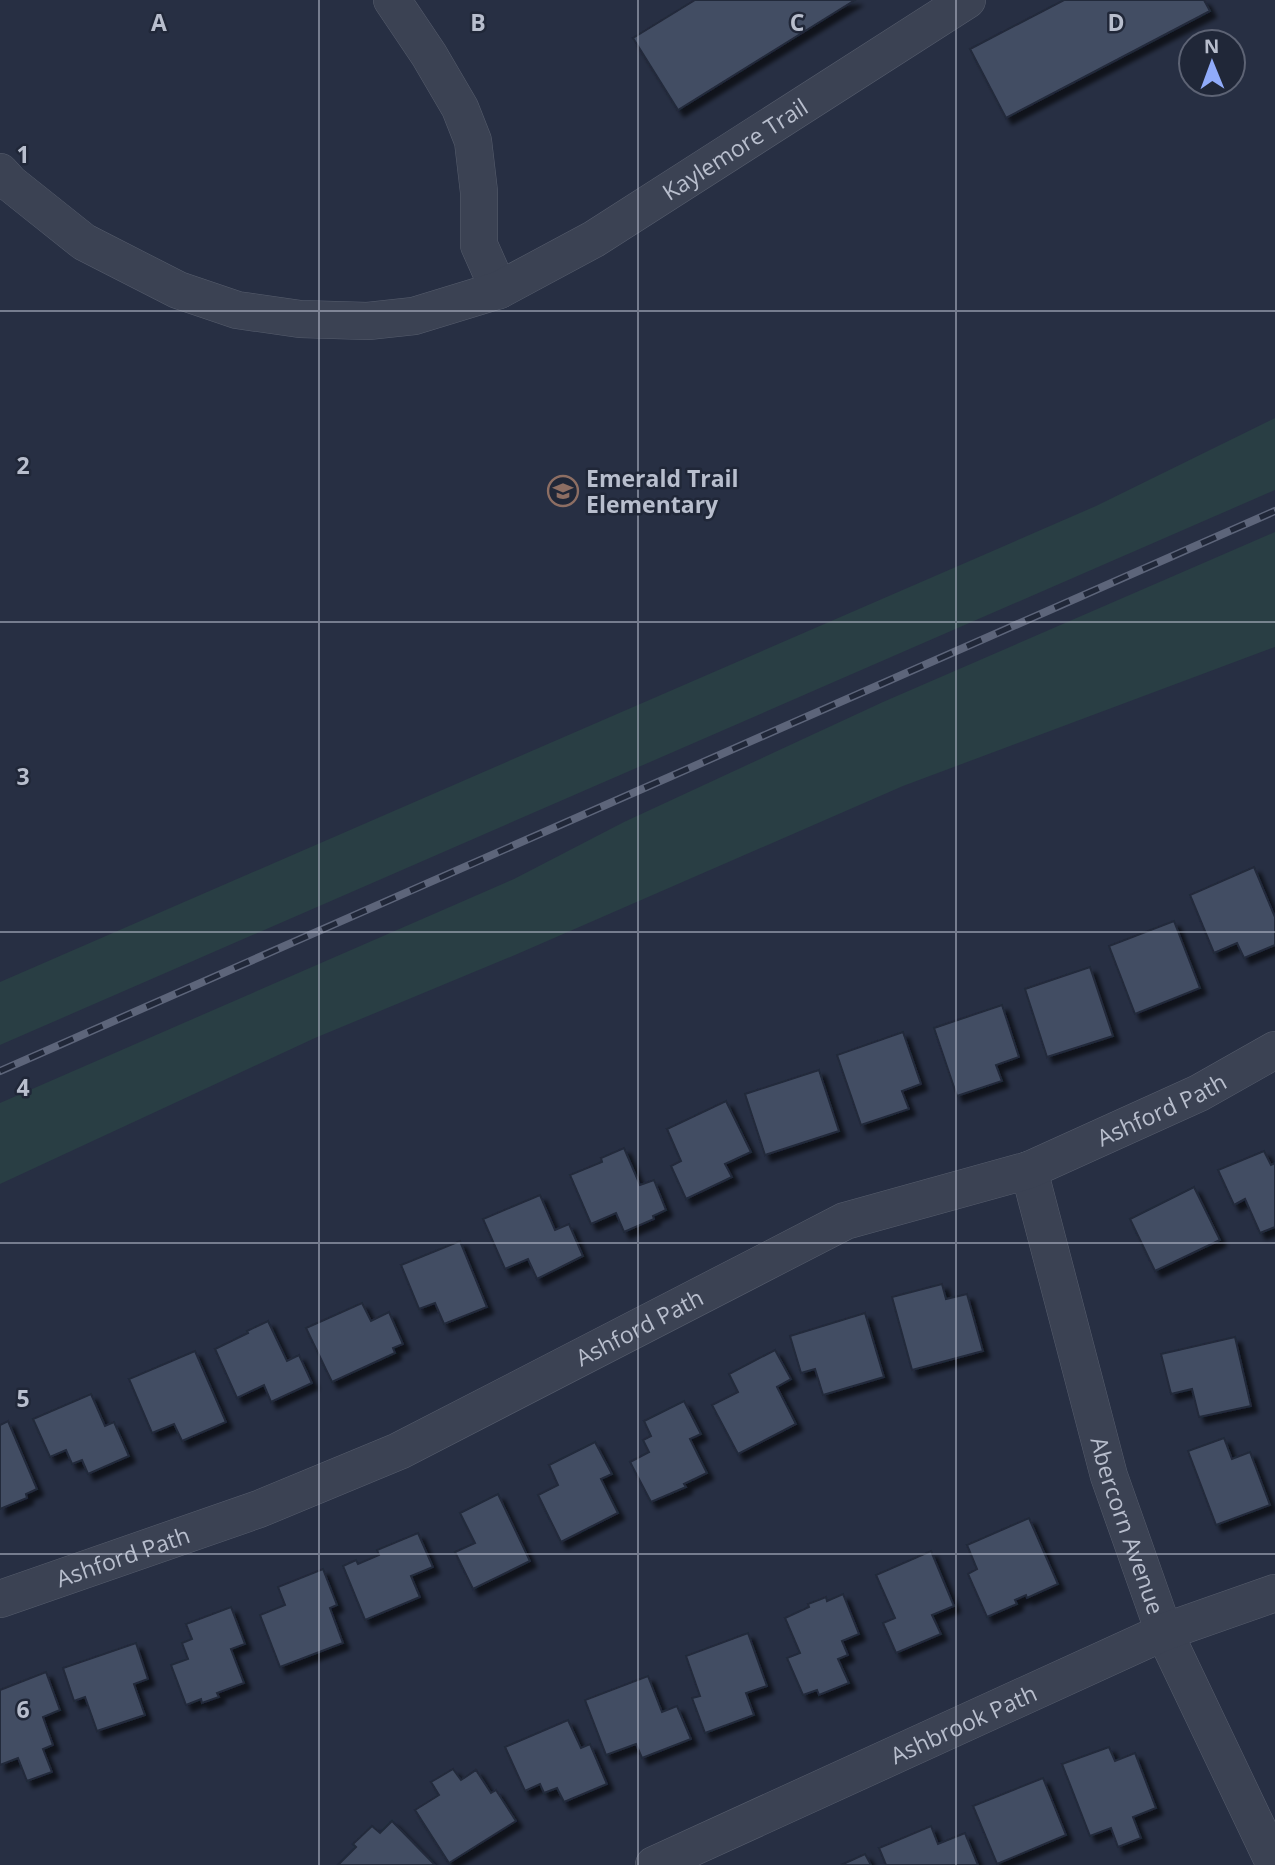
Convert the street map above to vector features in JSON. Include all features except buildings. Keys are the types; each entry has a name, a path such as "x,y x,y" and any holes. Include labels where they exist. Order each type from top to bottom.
{"street":[{"path":"392,0 454,98 473,141 479,192 479,245 499,290"},
{"name":"Kaylemore Trail","path":"0,172 84,242 178,290 237,310 300,319 368,321 414,316 499,290 594,239 967,0"},
{"name":"Ashford Path","path":"0,1599 260,1509 399,1451 845,1221 1028,1170 1199,1093 1275,1050"},
{"name":"Abercorn Avenue","path":"1028,1170 1110,1476 1164,1632 1275,1865"},
{"name":"Ashbrook Path","path":"654,1865 1164,1632 1275,1593"}],"green space":[{"path":"1275,418 1275,490 0,1045 0,982 1096,506"},
{"path":"1275,532 1275,647 903,786 515,955 315,1038 0,1184 0,1103 514,879 624,822 883,702"}],"railway":[{"path":"0,1071 1275,511"}],"place":[{"name":"Emerald Trail Elementary","path":"563,491"}]}
